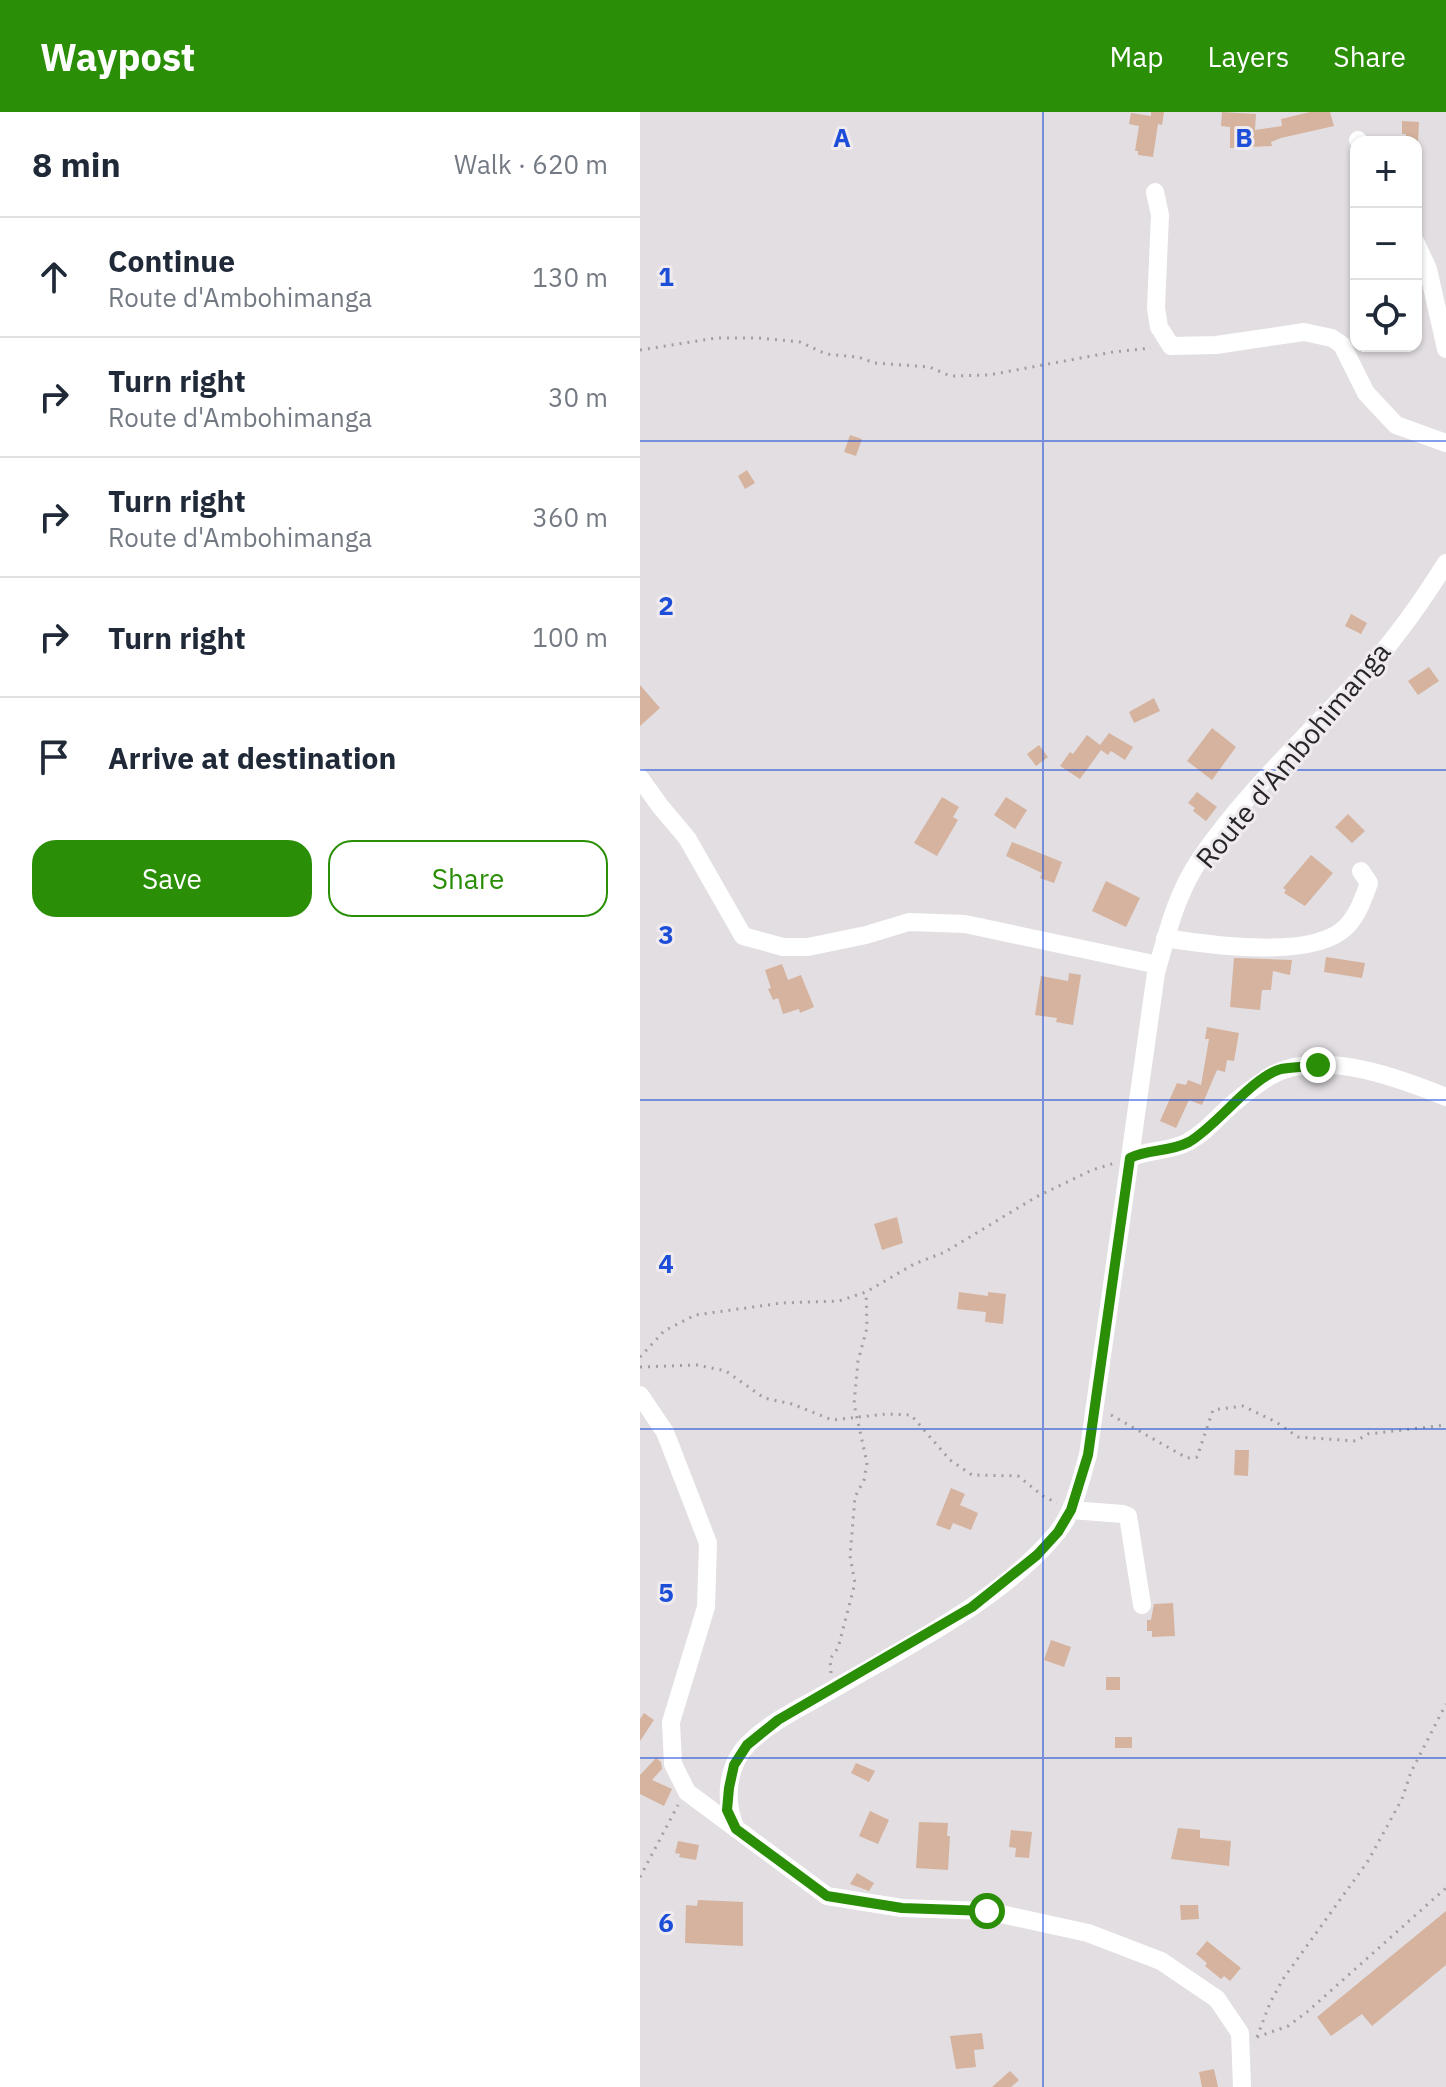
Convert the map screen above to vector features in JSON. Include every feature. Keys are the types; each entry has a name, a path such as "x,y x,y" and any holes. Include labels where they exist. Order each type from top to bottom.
{"street":[{"path":"1155,192 1160,215 1156,308 1159,327 1171,346 1216,345 1304,332 1332,338 1342,345 1366,393 1396,425 1446,443"},
{"path":"1422,256 1428,269 1446,349"},
{"name":"Route d'Ambohimanga","path":"736,1829 727,1810 732,1773 747,1745 778,1720 972,1607 1037,1555 1058,1532 1071,1510 1088,1455 1158,965 1172,913 1199,861 1271,773 1364,673 1421,604 1446,563"},
{"path":"640,778 687,838 743,936 783,947 808,947 909,922 965,924 1158,965"},
{"path":"1165,938 1201,944 1279,948 1326,941 1345,929 1356,915 1369,883 1361,871"},
{"path":"1130,1158 1189,1141 1211,1126 1235,1101 1279,1070 1318,1065 1357,1068 1399,1078 1446,1097"},
{"path":"640,1395 665,1432 708,1543 706,1607 671,1722 673,1764 687,1792 827,1896 902,1908 987,1911 1088,1933 1161,1961 1217,1999 1240,2033 1242,2087"},
{"path":"1071,1510 1128,1516 1142,1605"},
{"path":"687,1792 706,1792 719,1787 732,1773"}],"path":[{"path":"640,350 716,338 759,338 800,342 826,354 858,357 875,363 929,367 951,376 989,375 1113,352 1171,346"},
{"path":"640,1357 664,1331 695,1315 782,1303 839,1301 866,1292 914,1264 945,1252 1036,1197 1092,1170 1130,1158"},
{"path":"835,1688 829,1664 838,1648 855,1583 850,1556 855,1497 864,1480 867,1463 854,1404 858,1361 867,1328 866,1292"},
{"path":"640,1367 697,1365 726,1371 764,1398 792,1404 832,1420 886,1414 911,1415 950,1460 972,1475 1018,1476 1043,1496 1071,1510"},
{"path":"1095,1406 1187,1458 1197,1457 1213,1410 1234,1407 1243,1406 1298,1437 1356,1441 1368,1434 1446,1425"},
{"path":"1257,2037 1283,1979 1368,1861 1402,1799 1411,1772 1446,1704"},
{"path":"640,1877 687,1792"},
{"path":"1240,2046 1288,2026 1307,2012 1446,1888"}],"building":[{"path":"1151,112 1164,112 1162,125 1158,124 1153,157 1138,155 1135,151 1139,126 1129,124 1131,113 1151,116"},
{"path":"1222,112 1256,114 1255,130 1282,126 1281,119 1310,112 1330,112 1334,126 1281,138 1271,142 1272,146 1230,148 1230,127 1221,126"},
{"path":"1402,121 1419,122 1418,136 1402,134"},
{"path":"850,435 862,439 856,456 844,452"},
{"path":"747,470 755,483 745,489 738,476"},
{"path":"1351,614 1367,623 1361,634 1345,626"},
{"path":"1429,667 1439,681 1418,695 1408,681"},
{"path":"640,685 660,708 640,726"},
{"path":"1154,698 1160,711 1134,723 1129,712"},
{"path":"1212,728 1236,747 1212,780 1187,761"},
{"path":"1109,733 1133,747 1125,760 1111,751 1108,755 1101,750 1080,779 1060,766 1087,735 1100,745"},
{"path":"1039,745 1048,757 1036,766 1027,754"},
{"path":"1197,792 1217,807 1206,821 1188,803"},
{"path":"942,797 959,807 953,817 958,820 937,856 914,843"},
{"path":"1006,797 1027,810 1015,829 994,815"},
{"path":"1348,814 1365,831 1352,843 1335,827"},
{"path":"1012,842 1062,862 1054,883 1040,878 1042,873 1006,856"},
{"path":"1311,855 1333,873 1305,906 1284,893 1286,890 1283,888"},
{"path":"1106,881 1140,898 1126,927 1092,911"},
{"path":"1326,957 1365,963 1362,978 1324,972"},
{"path":"1234,958 1292,960 1290,975 1273,971 1271,990 1262,990 1260,1010 1230,1007"},
{"path":"782,964 788,980 801,975 814,1007 800,1013 799,1009 783,1014 778,998 773,1000 768,989 771,988 765,970"},
{"path":"1069,973 1081,975 1073,1025 1056,1022 1057,1018 1035,1015 1041,976 1068,981"},
{"path":"1207,1027 1239,1033 1234,1061 1227,1060 1225,1072 1217,1070 1202,1105 1189,1100 1176,1128 1160,1121 1177,1083 1186,1085 1188,1080 1201,1085 1209,1039 1205,1039"},
{"path":"897,1217 903,1243 882,1250 874,1224"},
{"path":"959,1292 988,1296 988,1292 1006,1294 1003,1324 985,1322 986,1312 957,1309"},
{"path":"1235,1450 1249,1450 1248,1476 1234,1475"},
{"path":"951,1488 965,1494 960,1505 978,1513 971,1530 953,1523 950,1530 936,1525"},
{"path":"1173,1603 1175,1636 1152,1637 1152,1631 1147,1631 1147,1620 1151,1620 1154,1604"},
{"path":"1051,1640 1071,1647 1064,1667 1044,1660"},
{"path":"1106,1677 1120,1677 1120,1690 1106,1690"},
{"path":"644,1713 654,1720 640,1741 640,1719"},
{"path":"1115,1737 1132,1737 1132,1748 1115,1748"},
{"path":"656,1758 661,1762 662,1769 652,1780 672,1789 664,1806 640,1794 640,1775"},
{"path":"856,1763 875,1771 869,1782 851,1773"},
{"path":"870,1811 889,1820 878,1844 859,1836"},
{"path":"919,1822 948,1823 948,1870 916,1868"},
{"path":"1178,1828 1200,1830 1200,1838 1231,1841 1229,1866 1171,1859"},
{"path":"1011,1830 1032,1832 1029,1858 1015,1857 1016,1848 1009,1847"},
{"path":"678,1841 699,1845 696,1860 679,1857 680,1854 675,1853"},
{"path":"857,1873 874,1883 869,1891 850,1884"},
{"path":"698,1900 743,1902 743,1946 685,1943 686,1905 697,1906"},
{"path":"1180,1905 1198,1905 1199,1919 1181,1920"},
{"path":"1446,1911 1446,1965 1372,2026 1362,2014 1331,2036 1317,2017"},
{"path":"1207,1941 1241,1968 1230,1981 1224,1976 1221,1979 1196,1954"},
{"path":"982,2033 984,2049 974,2050 976,2067 956,2069 950,2036"},
{"path":"1214,2069 1218,2087 1202,2087 1199,2072"},
{"path":"1010,2071 1019,2080 1011,2087 992,2087"}],"route":[{"path":"987,1911 902,1908 827,1896 736,1829 727,1810 734,1765 747,1745 778,1720 972,1607 1037,1555 1058,1532 1071,1510 1088,1455 1130,1158 1189,1141 1211,1126 1235,1101 1279,1070 1318,1065"}]}
